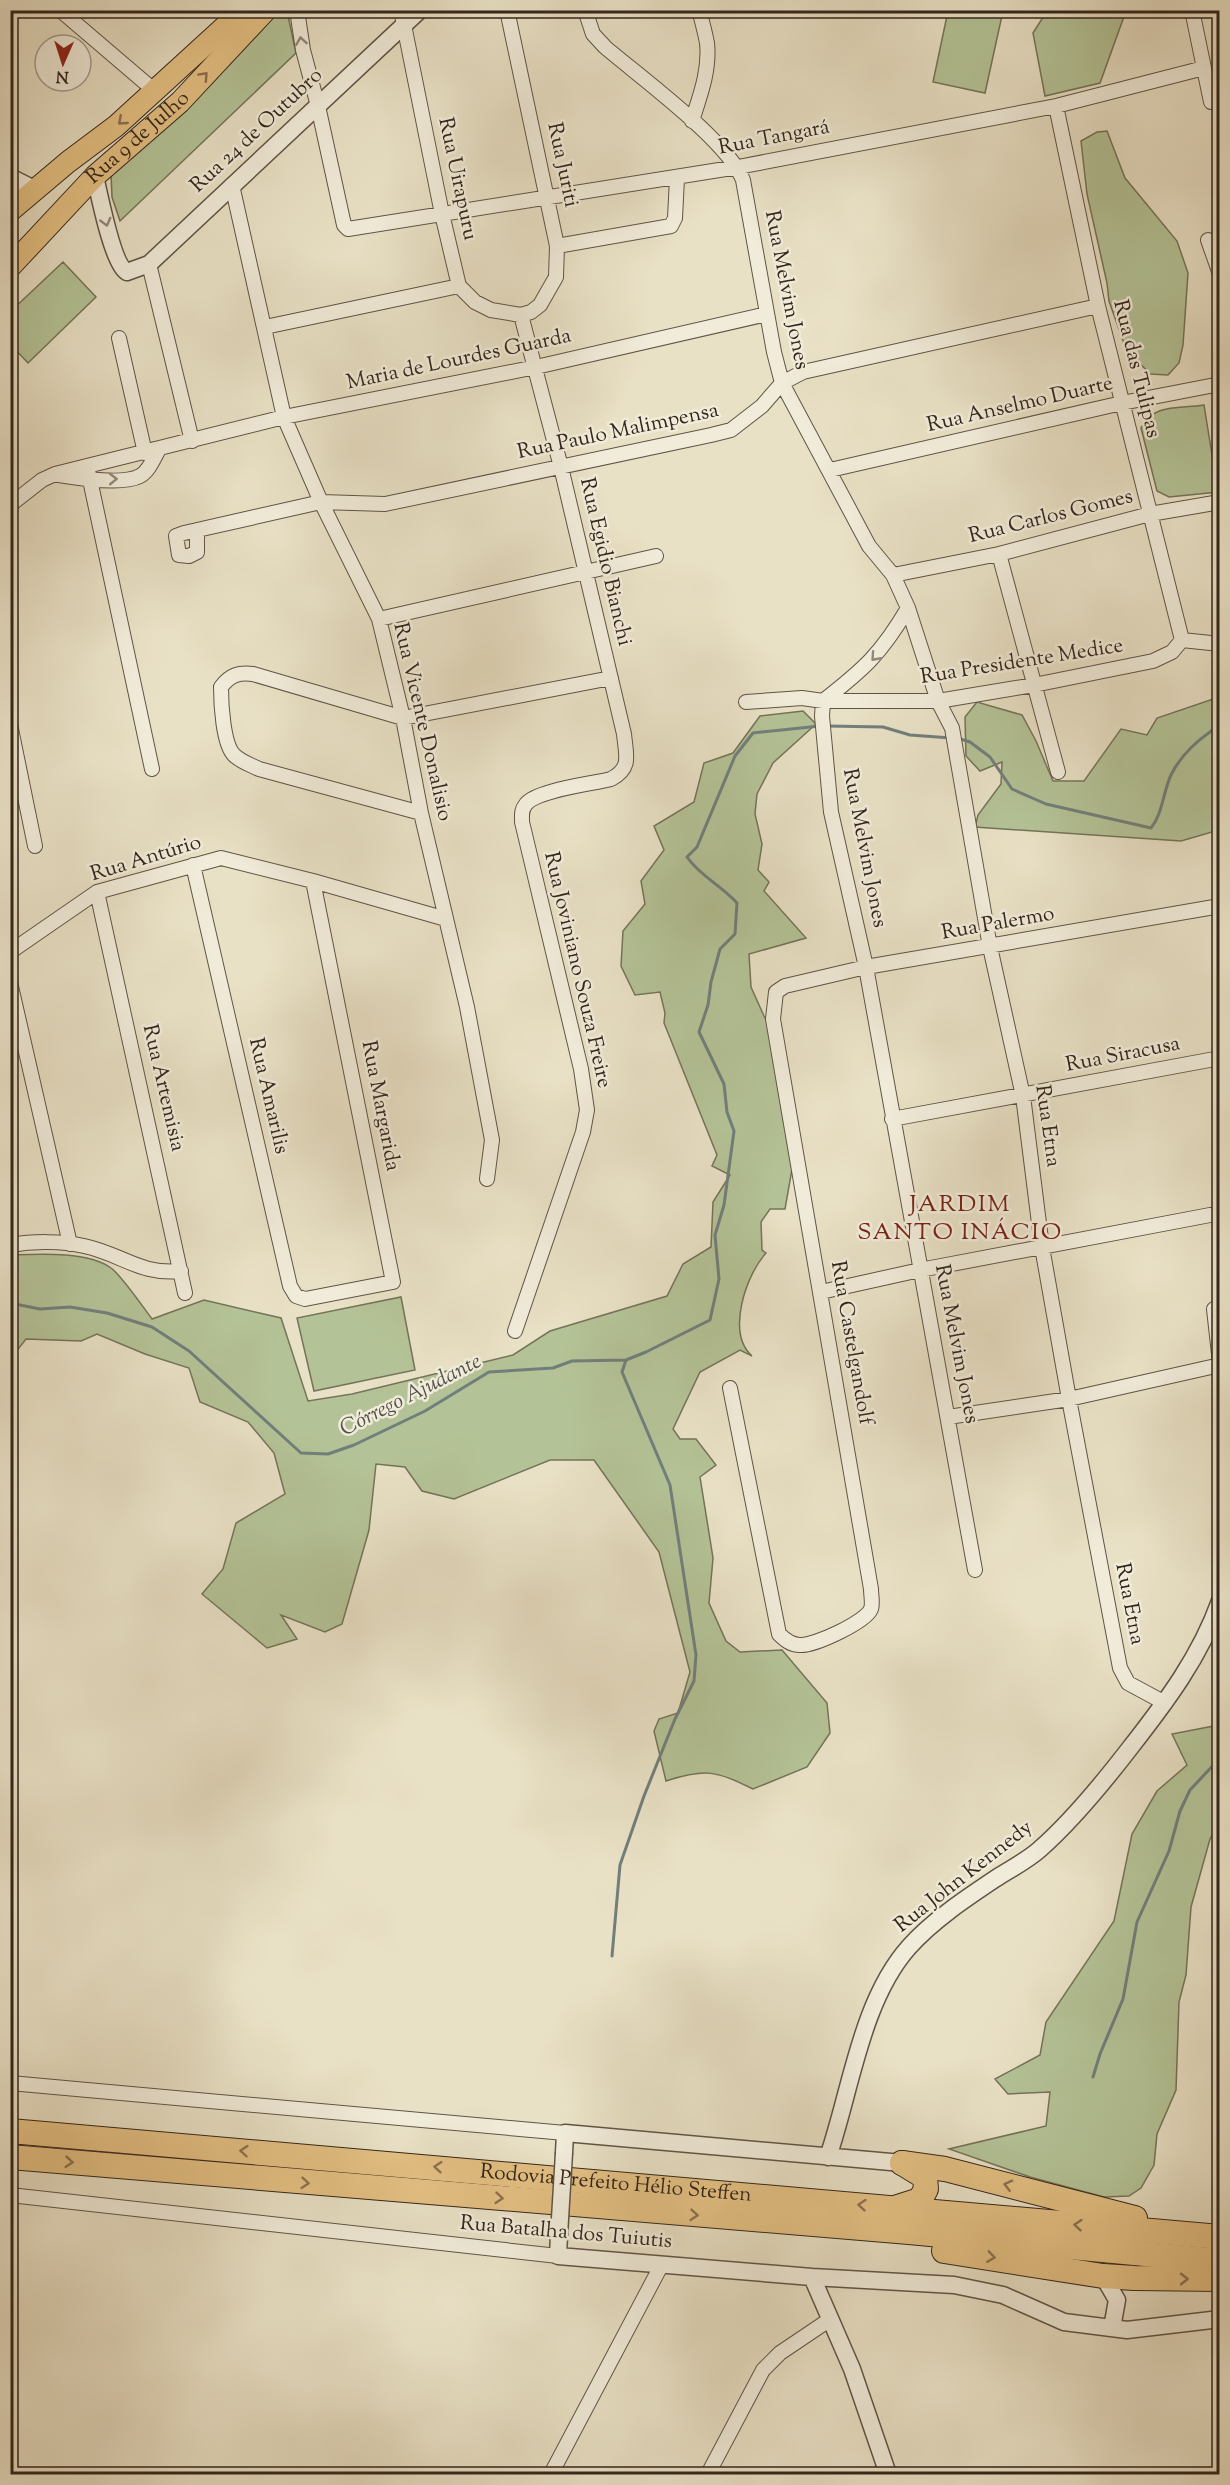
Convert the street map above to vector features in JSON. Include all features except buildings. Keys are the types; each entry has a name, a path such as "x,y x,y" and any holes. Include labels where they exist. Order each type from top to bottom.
{"highway":[{"name":"Rodovia Prefeito Hélio Steffen","path":"10,2131 1220,2237"},
{"name":"Rodovia Prefeito Hélio Steffen","path":"10,2157 909,2232 1220,2261"},
{"path":"891,2208 920,2200 927,2189 925,2177 902,2163"},
{"path":"902,2163 956,2172 1141,2219 1186,2234"},
{"path":"809,2225 897,2244 1103,2276 1220,2279"}],"main road":[{"name":"Rua 9 de Julho","path":"10,211 156,92 243,10"},
{"name":"Rua 9 de Julho","path":"15,257 42,233 95,176 180,102 266,10"},
{"path":"122,151 126,140 155,110 160,96 156,92"},
{"path":"36,190 42,191 50,200 51,209 42,233"}],"street":[{"path":"60,10 156,92"},
{"name":"Rua 24 de Outubro","path":"149,264 318,106 403,18 420,10"},
{"name":"Rua Juriti","path":"507,10 548,198 557,246 558,267 552,286 540,305 521,315"},
{"name":"Rua Melvim Jones","path":"585,10 594,34 605,47 692,121 738,167 743,180 782,383 869,546 893,575 908,608"},
{"path":"692,121 704,81 707,61 707,42 699,10"},
{"path":"1192,10 1211,102"},
{"path":"296,12 303,50 318,106"},
{"name":"Rua Uirapuru","path":"403,18 442,214 459,286"},
{"name":"Rua Tangará","path":"318,106 344,225 348,230 738,167 1056,106 1204,68"},
{"name":"Rua das Tulipas","path":"1056,106 1098,306 1182,640"},
{"path":"95,176 107,228 120,267 127,272 149,264 192,441"},
{"path":"10,177 36,190"},
{"path":"557,246 671,226 675,218 677,178"},
{"name":"Rua Vicente Donalisio","path":"232,184 284,417 321,502 379,619 403,718 421,813 467,1007 492,1140 492,1155 487,1179"},
{"path":"1208,240 1220,274"},
{"path":"265,327 459,286 475,302 491,310 521,315"},
{"name":"Rua Paulo Malimpensa","path":"197,530 321,502 385,504 731,430 762,406 782,383 803,372 1098,306"},
{"name":"Maria de Lourdes Guarda","path":"10,505 42,480 55,474 284,417 536,367 767,314"},
{"name":"Rua Egidio Bianchi","path":"521,315 561,467 624,734 626,756 626,768 621,774 611,779 538,796"},
{"path":"119,338 145,453"},
{"name":"Rua Anselmo Duarte","path":"830,470 1122,403 1220,384"},
{"path":"55,474 90,480 140,476 147,470 159,449"},
{"path":"87,466 152,769"},
{"name":"Rua Carlos Gomes","path":"893,575 999,554 1150,514 1220,502"},
{"path":"999,554 1058,772"},
{"path":"379,619 656,556"},
{"path":"823,701 863,670 878,655 908,608"},
{"name":"Rua Etna","path":"908,608 938,701 952,728 990,947 1023,1096 1042,1247 1120,1668 1128,1683 1166,1703"},
{"path":"1182,640 1220,644"},
{"name":"Rua Presidente Medice","path":"747,702 794,698 823,701 938,701 1034,685 1153,661 1172,652 1182,640"},
{"path":"421,813 259,769 241,760 233,754 226,738 221,687 228,678 241,673 253,674 403,718 611,678"},
{"name":"Rua Melvim Jones","path":"823,701 822,716 831,812 866,967 975,1570"},
{"path":"10,724 35,846"},
{"name":"Rua Joviniano Souza Freire","path":"515,1330 583,1132 586,1110 581,1069 522,822 522,811 526,803 538,796"},
{"name":"Rua Antúrio","path":"10,952 98,892 221,858 313,881 446,919"},
{"name":"Rua Amarilis","path":"193,865 290,1286 300,1299 335,1294"},
{"name":"Rua Margarida","path":"313,881 393,1282 335,1294"},
{"name":"Rua Artemisia","path":"98,892 185,1293"},
{"name":"Rua Palermo","path":"785,986 866,967 1220,906"},
{"path":"10,982 70,1244"},
{"name":"Rua Castelgandolf","path":"730,1388 779,1634 788,1642 799,1646 814,1644 863,1619 871,1609 871,1589 773,1019 774,997 785,986"},
{"name":"Rua Siracusa","path":"892,1119 1220,1058"},
{"path":"821,1292 920,1270 1210,1215"},
{"path":"10,1245 70,1244 94,1249 149,1270 181,1271"},
{"path":"948,1417 1069,1399 1220,1364 1214,1309"},
{"name":"Rua John Kennedy","path":"828,2157 840,2123 869,2018 879,1991 891,1971 910,1946 928,1930 974,1893 1039,1850 1087,1800 1166,1703 1204,1640 1220,1601"},
{"path":"10,2083 902,2163"},
{"path":"558,2256 565,2133"},
{"name":"Rua Batalha dos Tuiutis","path":"10,2195 558,2256 812,2277 954,2285 1020,2300 1064,2322 1127,2330 1220,2319"},
{"path":"550,2475 662,2264"},
{"path":"1103,2276 1117,2300"},
{"path":"812,2277 852,2369 888,2475"},
{"path":"1112,2328 1117,2300 1134,2278"},
{"path":"708,2475 763,2370 780,2353 829,2320"}],"green space":[{"path":"276,11 287,11 296,53 120,221 112,197 111,174"},
{"path":"948,11 1003,11 985,93 933,82"},
{"path":"1047,11 1126,11 1100,83 1045,96 1033,33"},
{"path":"1107,131 1125,178 1177,241 1188,273 1183,345 1179,363 1168,375 1150,374 1126,349 1109,301 1087,194 1081,141 1097,132"},
{"path":"63,262 96,297 28,363 11,345 11,311"},
{"path":"1204,405 1218,492 1169,497 1157,491 1141,428 1152,414 1160,411 1176,407"},
{"path":"1219,697 1219,830 1181,841 975,827 978,815 1001,784 1002,762 980,771 966,756 965,717 977,702 1022,715 1053,781 1084,781 1121,729 1147,735 1157,718"},
{"path":"803,711 816,724 773,763 757,794 755,814 762,844 758,870 769,882 764,891 806,938 749,954 751,987 781,1046 797,1141 785,1209 770,1209 761,1222 762,1250 766,1253 752,1275 742,1304 740,1333 744,1346 752,1356 740,1350 700,1372 673,1429 680,1439 696,1439 716,1465 700,1477 713,1558 709,1603 726,1641 740,1652 782,1650 827,1703 830,1733 807,1767 753,1789 711,1773 691,1774 666,1781 654,1731 659,1719 678,1713 690,1672 659,1552 594,1460 550,1460 454,1499 422,1491 405,1467 376,1464 369,1530 342,1624 325,1632 281,1615 297,1639 267,1648 202,1594 223,1569 236,1523 285,1494 274,1453 248,1422 200,1402 189,1368 145,1354 97,1334 81,1341 26,1339 11,1358 11,1255 76,1256 101,1263 111,1268 120,1277 152,1319 204,1300 281,1318 308,1401 352,1394 513,1355 550,1331 667,1296 683,1264 711,1247 713,1202 730,1175 712,1166 717,1155 664,1023 665,1013 660,992 635,995 621,966 623,931 645,904 641,881 664,850 654,826 694,802 704,763 733,753 760,716"},
{"path":"401,1297 415,1370 314,1391 297,1318"},
{"path":"1219,1725 1219,1824 1210,1839 1191,1907 1186,1975 1179,2002 1176,2090 1157,2134 1154,2165 1141,2188 1129,2196 1104,2197 1030,2177 949,2149 1046,2126 1050,2092 1008,2094 995,2079 1040,2055 1046,2022 1114,1921 1132,1834 1157,1791 1187,1765 1172,1734"}],"waterway":[{"name":"Córrego Ajudante","path":"957,738 970,742 990,757 1012,789 1046,804 1151,828 1158,816 1175,767 1192,747 1220,725"},
{"name":"Córrego Ajudante","path":"10,1303 40,1309 70,1307 107,1313 152,1327 189,1351 301,1453 328,1454 354,1445 425,1411 489,1372 553,1368 572,1361 626,1360 710,1320 719,1279 715,1235 724,1205 734,1131 727,1112 724,1084 699,1032 708,1005 711,982 720,949 735,934 737,903 698,870 687,857 697,847 735,756 753,733 820,726"},
{"name":"Córrego Ajudante","path":"827,726 883,727 910,735 951,738"},
{"path":"612,1956 620,1865 644,1796 675,1719 694,1681 696,1655 670,1485 622,1372 626,1360"},
{"path":"1093,2077 1123,1999 1137,1922 1169,1851 1180,1811 1190,1790 1220,1758"}],"district":[{"name":"JARDIM SANTO INÁCIO","path":"960,1219"}]}
